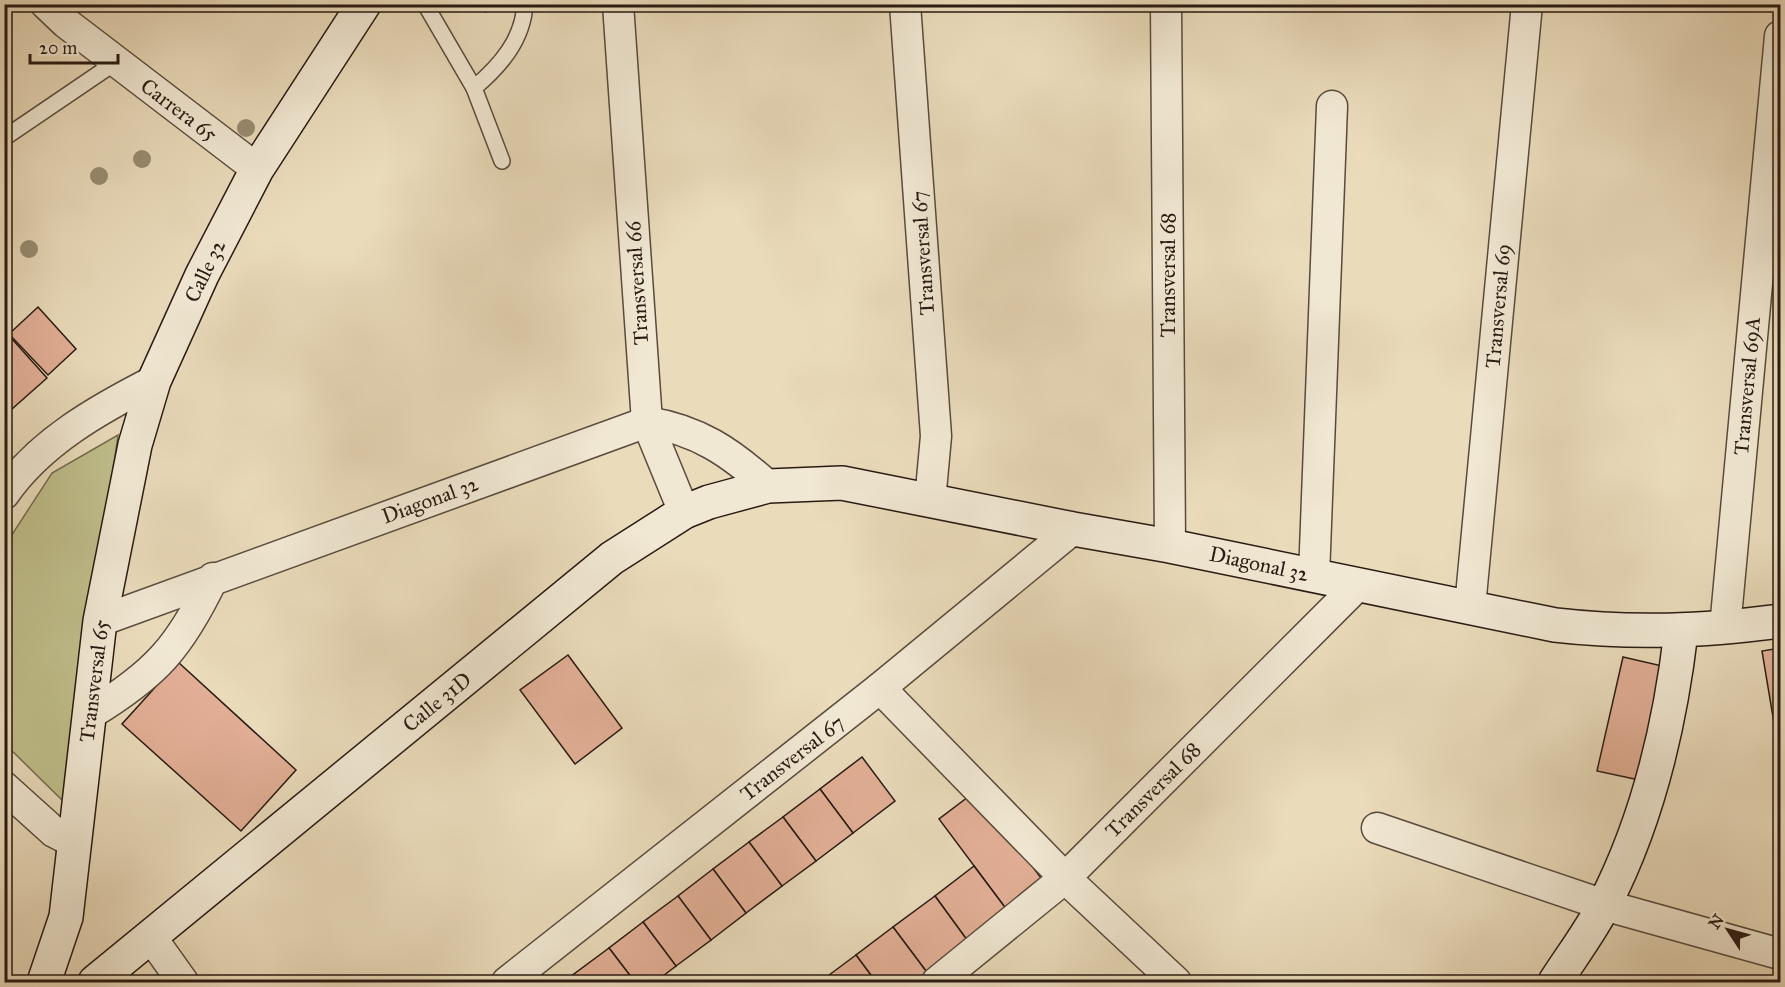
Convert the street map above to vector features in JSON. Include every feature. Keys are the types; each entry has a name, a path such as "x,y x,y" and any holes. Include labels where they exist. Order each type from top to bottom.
{"street":[{"name":"Carrera 65","path":"46,4 66,23 257,169"},
{"name":"Calle 32","path":"154,381 202,275 257,169 364,4"},
{"name":"Transversal 66","path":"618,4 647,422 684,512"},
{"name":"Transversal 67","path":"905,4 936,436 930,501"},
{"name":"Transversal 68","path":"1166,4 1170,546"},
{"name":"Transversal 69","path":"1470,608 1527,4"},
{"name":"Transversal 69A","path":"1725,628 1774,159 1780,36"},
{"path":"1314,576 1332,106"},
{"path":"4,494 48,447 109,404 154,381"},
{"name":"Transversal 65","path":"44,982 66,917 100,621 135,445 154,381"},
{"path":"647,422 675,426 709,441 741,462 753,489"},
{"name":"Diagonal 32","path":"100,621 647,422"},
{"name":"Diagonal 32","path":"753,489 842,483 1170,546 1556,626 1612,631 1681,632 1780,621"},
{"name":"Calle 31D","path":"95,982 612,558 684,512 753,489"},
{"name":"Transversal 67","path":"507,982 880,688 1073,529"},
{"path":"90,714 130,689 165,658 193,620 213,578"},
{"name":"Transversal 68","path":"937,982 1065,878 1357,586"},
{"path":"1555,982 1604,905 1648,797 1663,742 1676,679 1681,632"},
{"path":"880,688 1065,878 1176,982"},
{"path":"4,787 54,832 75,843"},
{"path":"1377,828 1604,905 1780,954"},
{"path":"151,937 183,982"}],"lane":[{"path":"425,4 474,88 502,160"},
{"path":"474,88 497,68 510,51 524,15 525,4"},
{"path":"4,138 116,62"}],"shaded area":[{"path":"118,435 65,803 5,744 4,547 52,473"}],"building":[{"path":"461,4 488,4 486,12"},
{"path":"38,307 76,349 48,375 9,334"},
{"path":"4,330 47,378 4,416"},
{"path":"1780,648 1780,728 1775,729 1762,651"},
{"path":"568,655 622,728 575,764 520,690"},
{"path":"1623,657 1671,668 1644,781 1597,771"},
{"path":"178,662 296,770 241,831 122,724"},
{"path":"862,757 895,801 853,833 820,789"},
{"path":"820,789 853,833 816,861 783,817"},
{"path":"976,791 1047,886 1010,914 939,819"},
{"path":"783,817 816,861 782,886 749,842"},
{"path":"749,842 782,886 746,913 713,869"},
{"path":"974,866 1010,914 970,944 935,896"},
{"path":"713,869 746,913 711,940 678,896"},
{"path":"678,896 711,940 676,966 643,922"},
{"path":"935,896 970,944 929,975 893,927"},
{"path":"643,922 676,966 655,982 635,982 609,948"},
{"path":"893,927 929,975 919,982 876,982 856,955"},
{"path":"609,948 635,982 574,982 570,977"},
{"path":"856,955 876,982 821,981"}]}
